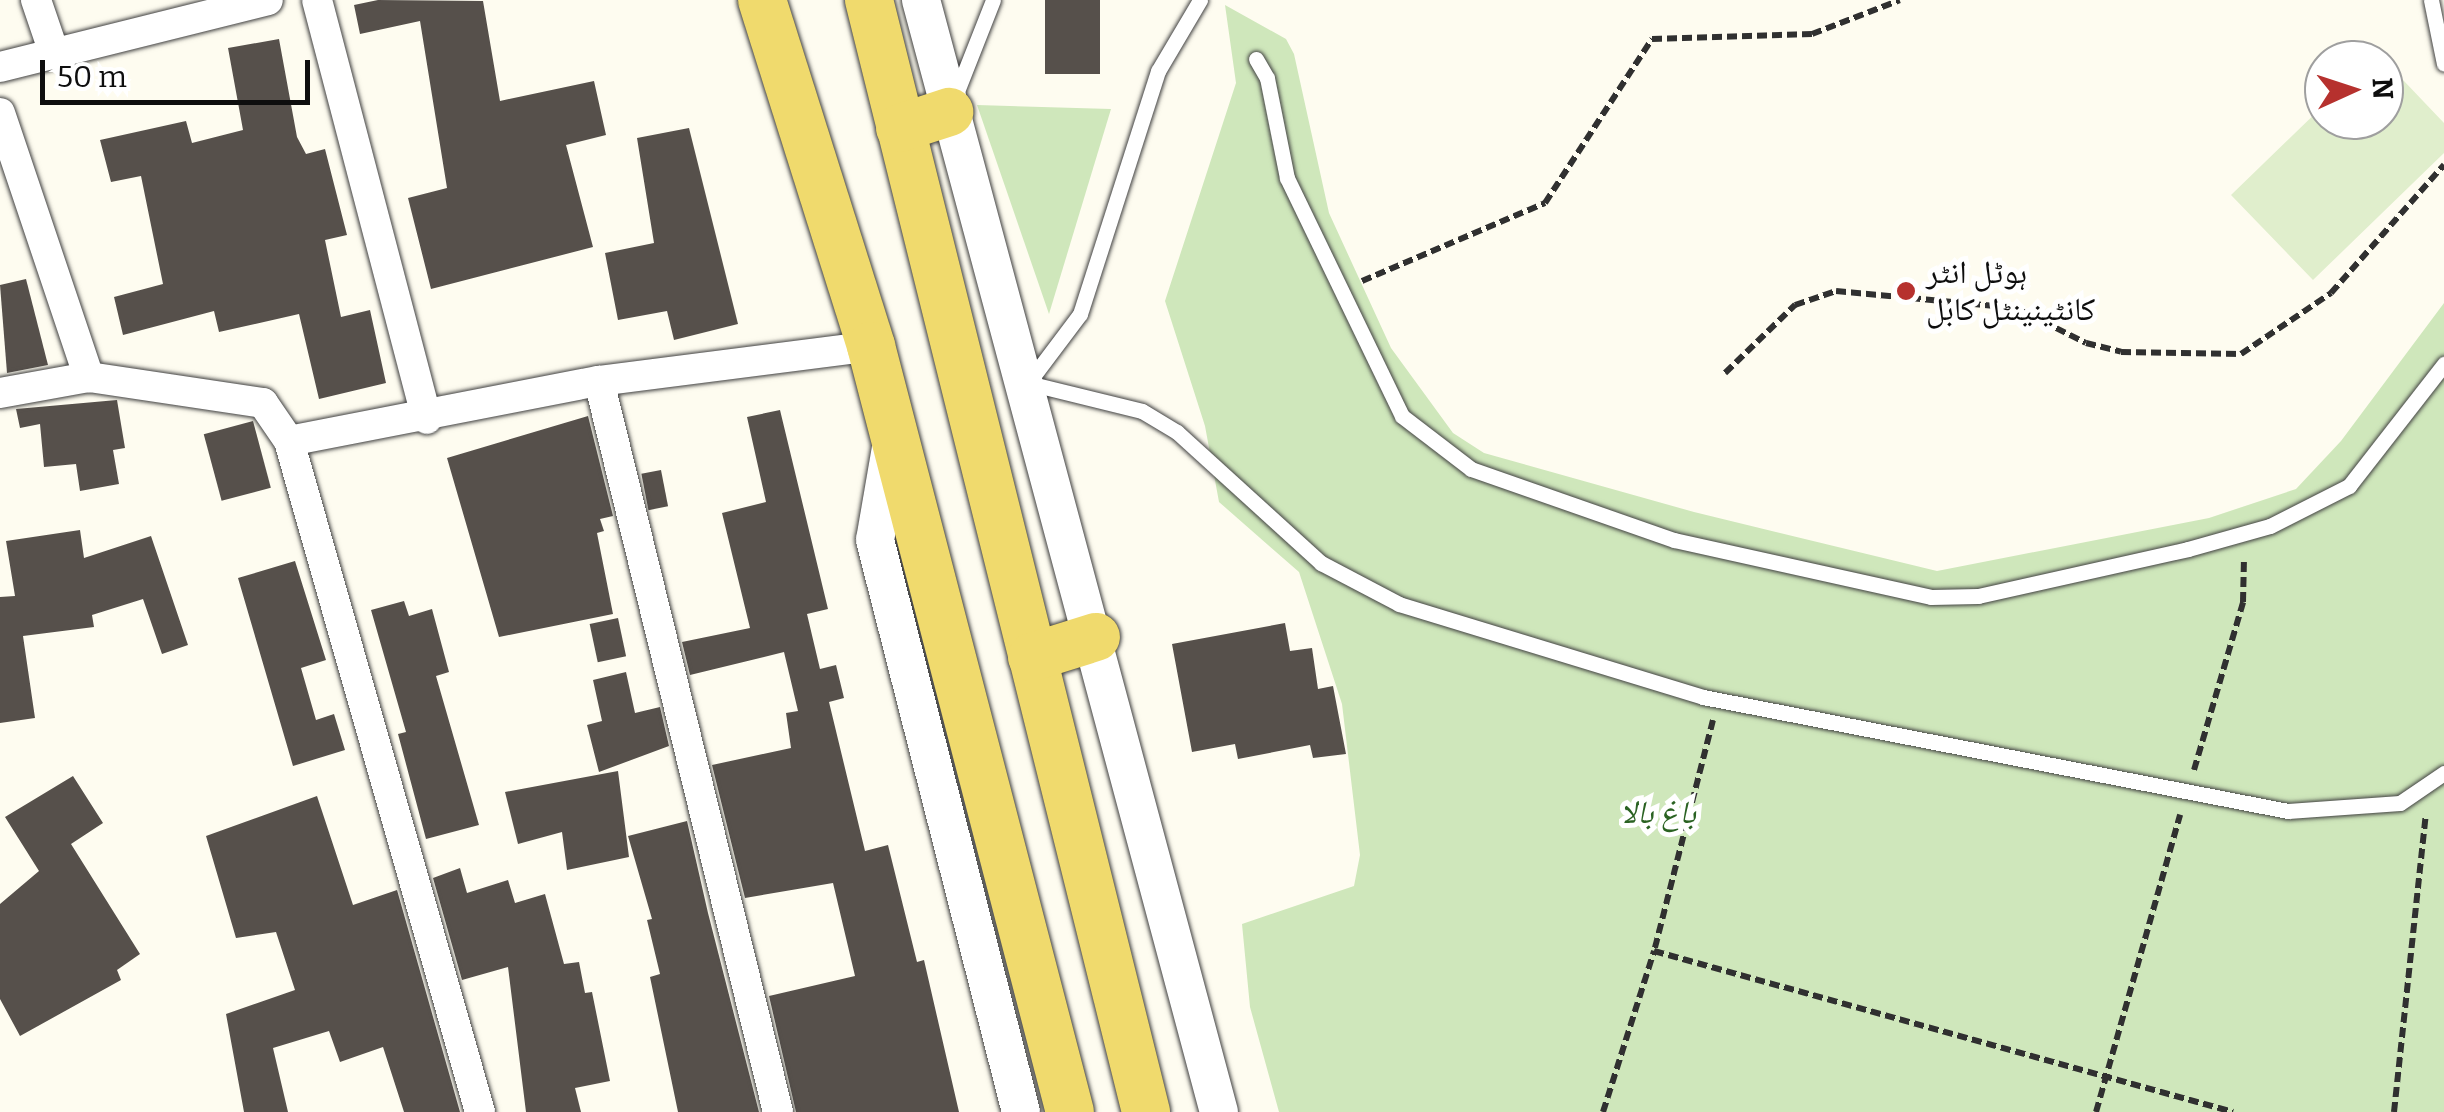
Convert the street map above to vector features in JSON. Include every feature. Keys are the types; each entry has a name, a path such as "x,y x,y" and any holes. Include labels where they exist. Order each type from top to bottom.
{"main road":[{"path":"762,0 871,346 1070,1112"},
{"path":"869,0 1146,1112"},
{"path":"900,128 950,112"},
{"path":"1032,657 1096,637"}],"street":[{"path":"36,0 52,50"},
{"path":"0,66 52,50 268,0"},
{"path":"318,0 426,420"},
{"path":"921,0 1096,637 1219,1112"},
{"path":"0,113 89,376"},
{"path":"288,441 426,420 599,381 871,346"},
{"path":"0,393 89,376 262,403 288,441 480,1112"},
{"path":"599,381 778,1112"},
{"path":"894,434 875,540 1021,1112"}],"lane":[{"path":"950,112 993,0"},
{"path":"1200,0 1158,71 1080,314 1028,384 1142,411 1166,425 1321,563 1399,604 1718,700 2186,796 2288,810 2400,803 2429,787 2444,773"},
{"path":"2431,0 2444,64"},
{"path":"1256,58 1268,78 1286,178 1337,291 1402,416 1471,470 1674,540 1932,597 1978,596 2244,533 2349,486 2444,364"}],"path":[{"path":"1337,291 1545,203 1652,39 1812,34 1900,0"},
{"path":"1725,373 1796,305 1836,291 2016,308 2086,343 2122,352 2241,354 2331,293 2444,165"},
{"path":"2096,1112 2243,602 2244,533"},
{"path":"1603,1112 1654,950 1718,700"},
{"path":"2394,1112 2429,787"},
{"path":"1654,950 2232,1112"}],"green space":[{"name":"باغ بالا","path":"1225,5 1286,39 1294,54 1329,213 1391,348 1453,433 1484,453 1694,512 1937,571 2209,518 2296,489 2341,441 2444,303 2444,1112 1279,1112 1250,1007 1242,924 1354,886 1360,855 1342,704 1299,572 1219,502 1205,426 1165,301 1236,83"},
{"path":"2404,81 2444,123 2444,153 2313,280 2231,195 2304,124 2304,140 2404,140"},
{"path":"977,105 1111,109 1049,314"}],"building":[{"path":"378,0 483,1 500,101 594,81 606,135 566,145 593,247 431,289 408,198 447,188 420,21 360,34 354,5"},
{"path":"1045,0 1100,0 1100,74 1045,74"},
{"path":"279,39 297,137 306,154 325,149 347,235 325,240 341,317 370,310 386,383 319,399 299,314 219,332 214,311 123,335 114,297 163,284 141,176 111,182 100,140 186,121 192,143 243,130 228,48"},
{"path":"689,128 738,324 674,340 667,311 618,320 605,253 654,243 637,138"},
{"path":"26,279 48,365 7,373 0,285"},
{"path":"117,400 125,448 113,450 119,484 80,491 76,464 44,467 40,424 20,428 16,409"},
{"path":"780,410 828,609 807,614 820,669 836,665 844,698 829,702 865,851 888,845 917,962 924,960 959,1112 796,1112 769,996 855,976 833,883 745,898 712,765 791,748 786,713 798,711 784,652 690,675 682,642 750,628 722,513 766,502 747,417"},
{"path":"588,416 613,516 600,519 604,531 597,533 613,614 499,637 447,458"},
{"path":"253,421 271,488 222,501 204,434"},
{"path":"661,470 668,506 648,510 641,474"},
{"path":"80,530 84,558 151,536 188,645 162,654 143,599 92,615 94,627 23,636 35,718 0,723 0,597 15,596 6,541"},
{"path":"295,561 326,660 301,668 316,720 334,714 345,750 293,766 238,578"},
{"path":"404,601 409,616 432,609 449,672 436,676 479,825 426,839 398,734 406,732 371,610"},
{"path":"618,618 626,656 598,662 590,624"},
{"path":"1285,623 1290,651 1312,648 1318,689 1333,686 1346,754 1313,758 1310,745 1238,759 1235,744 1192,752 1172,644"},
{"path":"626,672 635,713 660,707 669,746 599,772 587,725 602,721 593,680"},
{"path":"618,771 629,857 567,870 562,832 518,844 505,792"},
{"path":"73,776 103,823 71,844 140,954 117,970 121,980 20,1036 0,999 0,904 39,871 5,817"},
{"path":"317,796 353,905 397,890 460,1112 404,1112 383,1047 340,1062 329,1031 273,1048 288,1112 244,1112 226,1014 295,990 276,932 236,938 206,836"},
{"path":"687,821 759,1112 678,1112 650,977 660,974 647,920 652,919 628,836"},
{"path":"460,868 467,893 508,880 515,903 545,894 564,964 579,962 585,993 592,992 610,1081 575,1088 581,1112 526,1112 508,967 462,980 433,878"}],"place":[{"name":"ہوٹل انٹر کانٹینینٹل کابل","path":"1906,291"}]}
